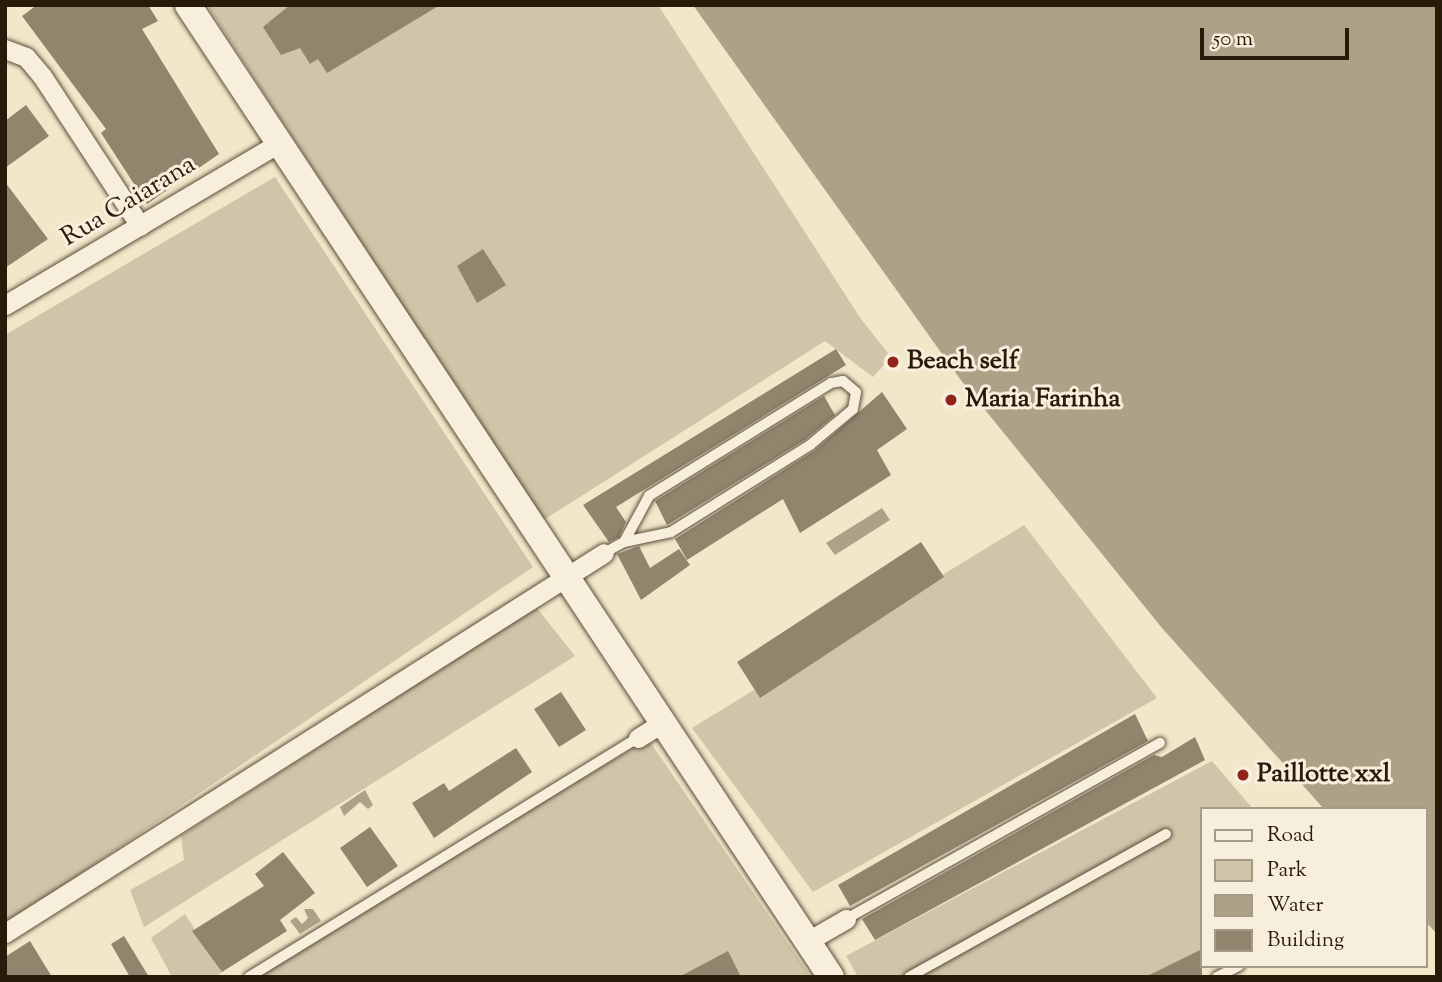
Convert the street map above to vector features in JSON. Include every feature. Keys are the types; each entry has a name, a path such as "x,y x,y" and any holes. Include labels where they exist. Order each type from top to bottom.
{"main road":[{"path":"188,5 831,977"}],"street":[{"path":"5,49 26,57 42,76 140,226"},
{"name":"Rua Caiarana","path":"5,305 279,143"},
{"path":"5,933 604,553"},
{"path":"638,738 663,723"},
{"path":"808,941 846,919"}],"lane":[{"path":"604,553 624,542 671,532 810,445 853,409 856,392 843,381 831,383 649,496 624,542"},
{"path":"249,977 638,738"},
{"path":"846,919 1160,743"},
{"path":"909,977 1166,834"},
{"path":"1217,977 1235,968"}],"green space":[{"path":"207,5 658,5 861,319 891,357 873,377 825,341 542,521"},
{"path":"275,177 533,567 5,925 5,335"},
{"path":"1024,525 1157,698 813,892 692,728"},
{"path":"536,607 575,656 144,927 130,890 184,860 181,836"},
{"path":"648,739 811,977 251,977"},
{"path":"1212,761 1251,807 1200,807 1200,950 1145,977 858,977 846,956"},
{"path":"185,914 222,972 216,977 172,977 151,938"}],"water":[{"path":"693,5 1437,5 1437,934 1428,924 1428,807 1322,807 1162,628 960,379"},
{"path":"882,508 890,520 835,555 826,543"},
{"path":"365,790 373,805 368,809 360,802 344,816 340,807"},
{"path":"304,909 313,909 321,921 300,934 290,921 296,917 302,924 308,918"}],"building":[{"path":"37,5 148,5 158,21 142,29 219,154 147,204 101,133 106,129 22,16"},
{"path":"290,5 440,5 327,73 318,59 310,64 300,48 281,55 263,27"},
{"path":"26,105 49,136 5,168 5,121"},
{"path":"5,182 48,239 5,268"},
{"path":"483,249 506,285 477,303 457,266"},
{"path":"836,349 846,365 616,507 626,522 619,537 609,542 583,505"},
{"path":"882,392 907,429 877,450 891,475 800,533 783,499 687,560 675,539 814,451"},
{"path":"824,396 835,415 806,439 667,525 655,501"},
{"path":"921,542 944,577 760,698 737,662"},
{"path":"639,546 650,568 679,549 690,565 641,600 617,554"},
{"path":"561,692 586,730 559,747 534,709"},
{"path":"1135,714 1148,741 850,906 838,885"},
{"path":"1195,737 1205,760 875,940 862,919 1154,755 1162,757"},
{"path":"516,748 532,772 434,838 412,803 444,783 449,791"},
{"path":"370,827 398,866 367,887 340,848"},
{"path":"283,852 315,893 280,920 287,931 222,972 192,931 264,886 255,874"},
{"path":"124,936 149,977 130,977 111,944"},
{"path":"30,941 52,977 5,977 5,957"},
{"path":"1200,950 1202,977 1145,977"},
{"path":"728,951 741,977 679,977"}],"place":[{"name":"Beach self","path":"893,362"},
{"name":"Maria Farinha","path":"951,400"},
{"name":"Paillotte xxl","path":"1243,775"}]}
